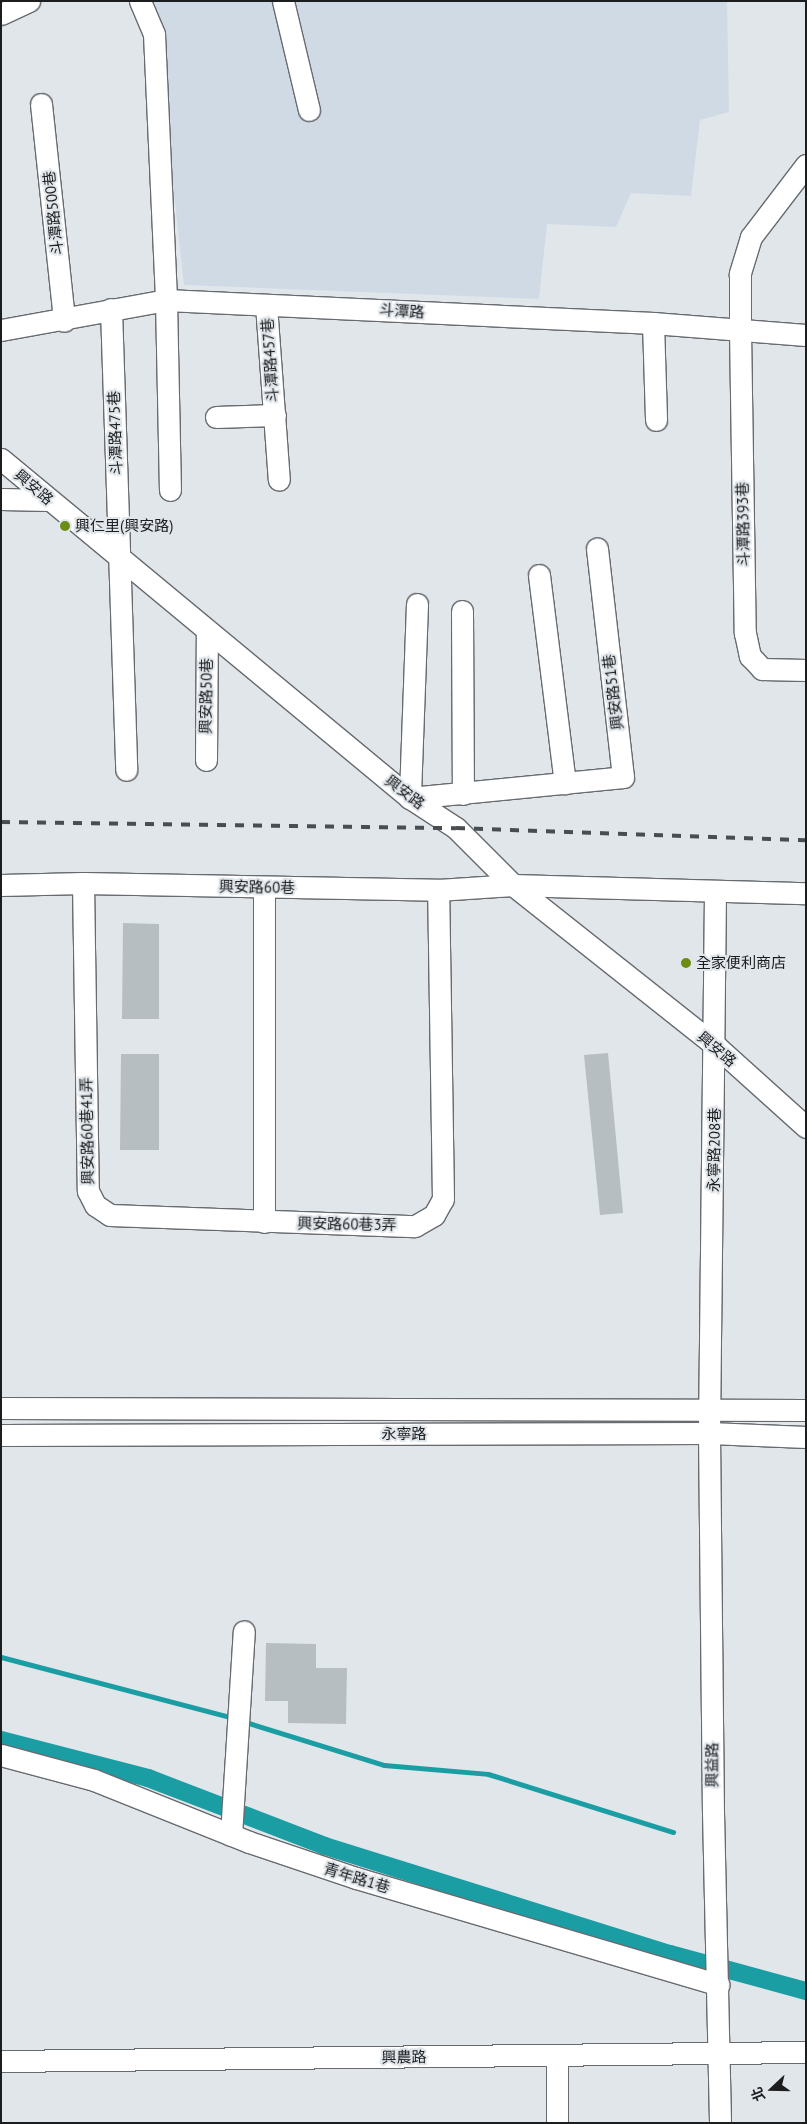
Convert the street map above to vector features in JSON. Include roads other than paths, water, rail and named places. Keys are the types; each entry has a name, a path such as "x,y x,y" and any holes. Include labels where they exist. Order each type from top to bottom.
{"street":[{"path":"1,14 29,1"},
{"path":"140,1 154,34 166,300 170,490"},
{"path":"283,1 309,110"},
{"name":"斗潭路500巷","path":"41,104 64,321"},
{"name":"斗潭路393巷","path":"806,165 751,238 740,274 745,633 750,656 762,670 806,670"},
{"name":"斗潭路","path":"1,330 64,321 111,309 166,300 653,323 806,335"},
{"name":"斗潭路457巷","path":"266,305 279,480"},
{"name":"斗潭路475巷","path":"111,309 126,770"},
{"path":"653,323 656,420"},
{"name":"斗潭路457巷","path":"216,418 274,415"},
{"name":"興安路","path":"1,459 207,632 410,798 456,828 513,885 716,1046 806,1127"},
{"path":"1,499 49,500"},
{"name":"興安路51巷","path":"410,798 623,777 597,548"},
{"path":"539,575 565,783"},
{"path":"410,798 417,604"},
{"path":"462,611 463,794"},
{"name":"興安路50巷","path":"206,760 207,632"},
{"name":"興安路60巷","path":"1,885 83,883 438,890 513,885 716,893 806,893"},
{"name":"興安路60巷41弄","path":"83,883 88,1191 95,1205 110,1215 264,1222"},
{"path":"264,888 264,1222"},
{"name":"興安路60巷3弄","path":"264,1222 415,1226 434,1216 443,1199 438,890"},
{"name":"永寧路208巷","path":"710,1408 716,1046 716,893"},
{"name":"永寧路","path":"1,1408 710,1408 806,1410"},
{"name":"興益路","path":"710,1408 713,1812 719,1985 720,2123"},
{"name":"永寧路","path":"1,1434 709,1433 806,1437"},
{"path":"231,1835 244,1631"},
{"name":"青年路1巷","path":"1,1755 94,1780 231,1835 356,1878 719,1985"},
{"name":"興農路","path":"1,2061 806,2052"},
{"path":"557,2056 557,2123"}],"waterway":[{"path":"1,1657 234,1718"},
{"path":"242,1721 384,1765 488,1774 673,1832"},
{"path":"1,1740 148,1778 325,1846 670,1954 806,1991"}],"railway":[{"path":"1,822 456,828 806,840"}],"place":[{"name":"興仁里(興安路)","path":"65,526"},
{"name":"全家便利商店","path":"686,963"}]}
